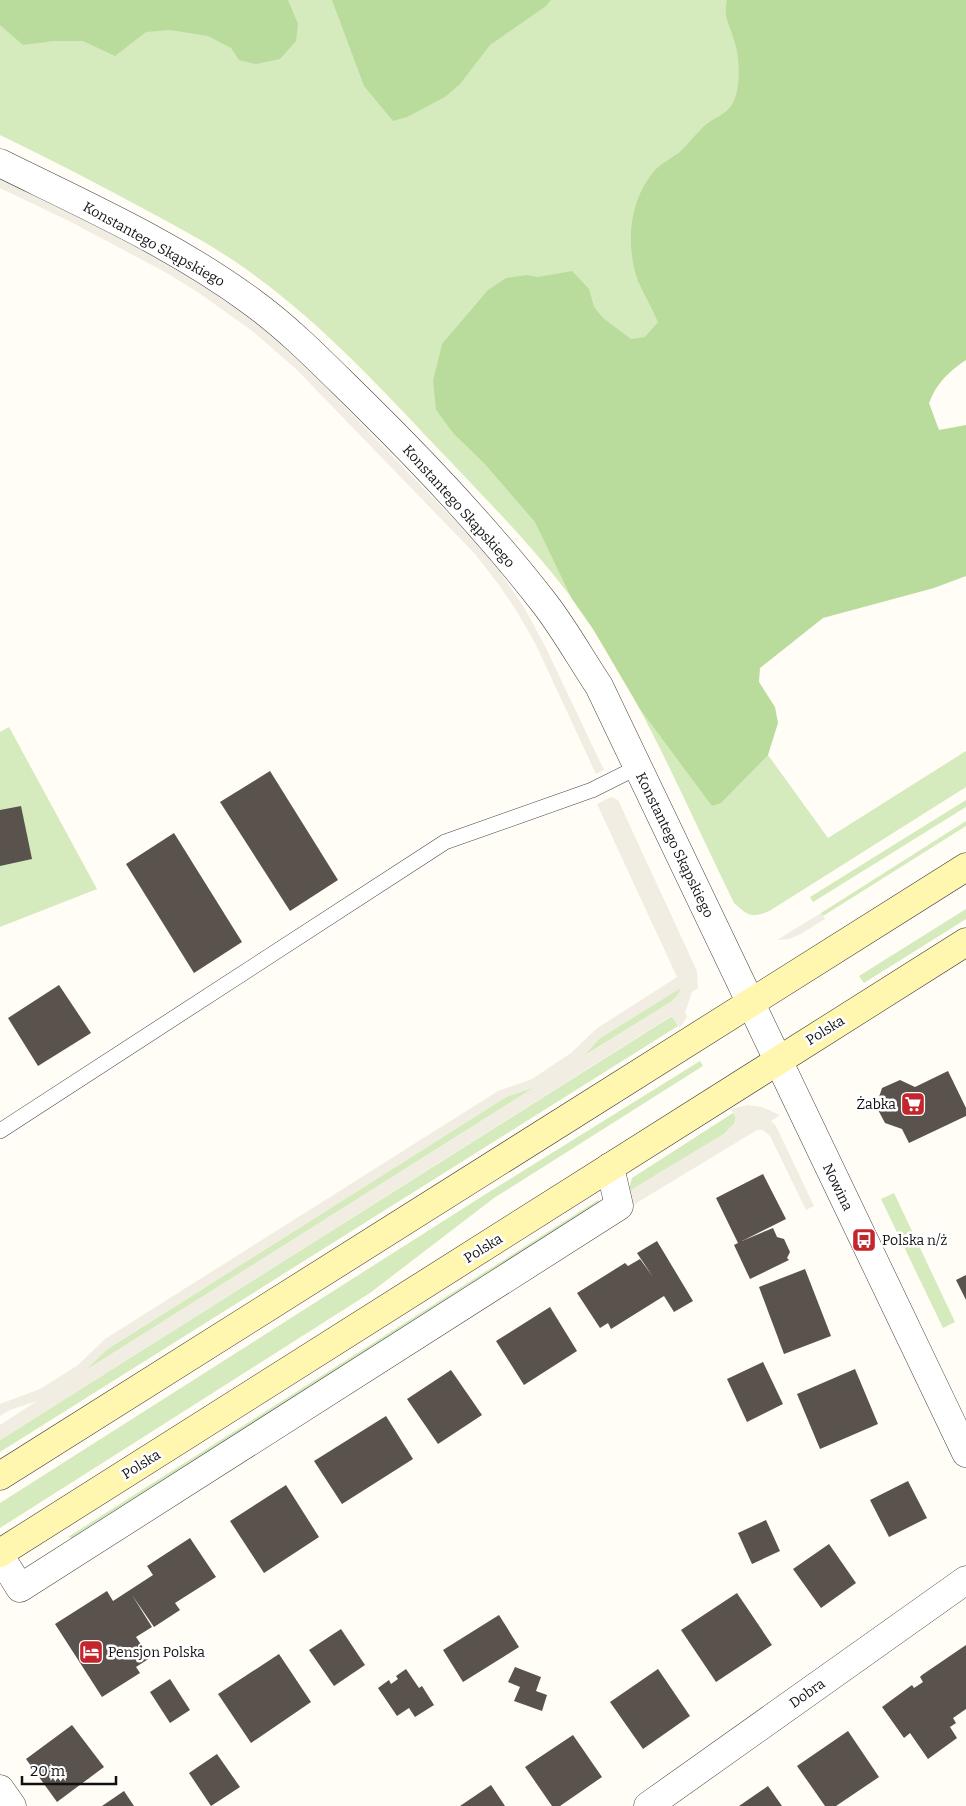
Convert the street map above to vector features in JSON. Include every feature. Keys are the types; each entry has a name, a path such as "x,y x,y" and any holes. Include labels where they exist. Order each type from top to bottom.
{"street":[{"name":"Konstantego Skąpskiego","path":"0,163 114,219 199,266 253,302 299,340 410,450 491,538 546,605 599,686 751,1002"},
{"path":"0,1476 966,867"},
{"name":"Polska","path":"610,1167 623,1211 23,1593 0,1555 778,1060 966,942"},
{"name":"Nowina","path":"751,1002 966,1453"},
{"name":"Dobra","path":"648,1806 966,1580"},
{"path":"0,1789 12,1806"}],"lane":[{"path":"0,1131 445,842 592,790 638,767"}],"green space":[{"path":"0,0 966,0 628,421 768,755 828,838 966,751 966,787 771,910 759,915 751,915 743,911 734,903 651,730 594,630 561,584 525,542 402,411 356,363 307,317 281,295 228,257 160,218 0,135"},
{"path":"0,0 288,0 298,24 296,41 280,59 256,64 239,60 231,48 208,36 170,30 146,32 115,56 83,41 54,41 23,45 0,25"},
{"path":"332,0 551,0 546,6 490,45 460,84 445,97 407,117 393,121 364,86"},
{"path":"727,0 966,0 966,360 944,378 935,390 929,403 939,430 966,425 966,576 934,588 823,618 760,668 759,682 775,707 778,723 768,755 721,803 712,806 640,709 593,629 572,599 535,522 484,463 454,434 436,410 433,381 442,344 488,290 506,278 527,275 538,277 572,271 589,289 594,307 603,318 631,339 645,337 658,322 638,281 634,267 631,238 635,209 646,182 655,170 680,152 703,127 727,111 736,97 738,63 736,47 726,16"},
{"path":"9,727 97,889 0,927 0,732"},
{"path":"966,800 966,807 813,902 810,897"},
{"path":"966,821 966,826 823,916 821,913"},
{"path":"966,909 966,919 864,983 859,976"},
{"path":"682,987 678,995 671,1002 582,1057 600,1038"},
{"path":"672,1016 678,1026 0,1452 0,1440"},
{"path":"700,1061 703,1066 494,1198 370,1293 0,1528 0,1503 489,1192"},
{"path":"535,1087 83,1372 106,1350 506,1097"},
{"path":"733,1113 736,1117 734,1124 724,1134 628,1192 632,1178"},
{"path":"894,1193 955,1322 943,1328 881,1199"},
{"path":"598,1200 602,1206 75,1539 68,1537"}],"shaded area":[{"path":"0,179 63,208 166,263 201,284 253,321 304,365 471,537 498,569 525,609 544,644 604,770 596,774 536,645 499,585 475,554 296,369 251,330 199,293 165,272 71,222 0,188"},
{"path":"611,797 618,800 697,971 698,988 692,992 685,1013 687,1017 680,1028 671,1016 0,1440 0,1425 37,1401 10,1410 0,1416 0,1404 40,1389 78,1365 105,1339 498,1091 532,1079 571,1053 596,1029 677,977 597,804","holes":["681,988 678,995 671,1002 584,1056 600,1038","532,1089 86,1370 106,1350 506,1097"]},
{"path":"821,913 825,919 801,934 789,939 777,940"},
{"path":"748,1105 762,1107 780,1115 771,1121 776,1126 814,1206 806,1210 770,1136 763,1130 757,1130 630,1207 623,1195 724,1134 734,1124 736,1117 730,1109"}],"building":[{"path":"270,771 338,880 290,911 220,802"},
{"path":"21,806 32,859 0,866 0,810"},
{"path":"174,833 242,942 194,973 126,864"},
{"path":"59,985 91,1033 38,1066 8,1018"},
{"path":"948,1071 966,1108 966,1116 909,1143 902,1129 885,1123 876,1106 882,1088 900,1080 915,1087"},
{"path":"763,1174 786,1219 742,1241 773,1228 777,1237 784,1239 790,1252 787,1258 789,1260 750,1279 734,1245 738,1243 716,1198"},
{"path":"657,1241 693,1301 674,1312 664,1296 611,1329 608,1323 600,1328 577,1293 625,1263 628,1266 640,1259 653,1277 637,1253"},
{"path":"805,1269 831,1336 784,1354 759,1287"},
{"path":"966,1275 966,1300 956,1280"},
{"path":"550,1307 577,1351 524,1385 496,1341"},
{"path":"763,1362 783,1404 747,1422 727,1379"},
{"path":"855,1369 878,1424 820,1449 797,1394"},
{"path":"451,1370 482,1415 438,1444 407,1399"},
{"path":"386,1416 413,1459 342,1504 314,1461"},
{"path":"908,1481 927,1518 889,1537 870,1500"},
{"path":"286,1485 319,1537 264,1573 230,1521"},
{"path":"766,1520 780,1551 752,1564 738,1533"},
{"path":"190,1538 216,1577 175,1603 180,1610 154,1627 132,1595 152,1627 136,1637 150,1658 136,1667 140,1673 102,1697 55,1624 107,1591 113,1601 153,1575 147,1566"},
{"path":"829,1544 856,1583 821,1608 793,1569"},
{"path":"737,1593 772,1645 716,1682 681,1630"},
{"path":"499,1615 519,1647 463,1682 443,1650"},
{"path":"341,1629 365,1665 334,1686 309,1650"},
{"path":"966,1645 966,1709 953,1718 956,1723 950,1727 957,1738 928,1759 910,1733 904,1738 882,1707 912,1685 914,1688 923,1682 920,1677 922,1675"},
{"path":"279,1654 311,1702 251,1743 218,1694"},
{"path":"515,1667 541,1677 536,1691 547,1695 542,1711 514,1701 520,1687 508,1682"},
{"path":"406,1669 419,1688 422,1686 434,1705 415,1717 409,1708 397,1716 378,1688 389,1680 391,1684 398,1679 396,1676"},
{"path":"658,1669 690,1716 643,1749 610,1702"},
{"path":"170,1679 190,1710 170,1723 150,1692"},
{"path":"72,1725 104,1767 57,1802 26,1759"},
{"path":"848,1731 879,1777 836,1806 825,1806 797,1766"},
{"path":"573,1735 602,1777 560,1806 552,1806 525,1767"},
{"path":"217,1754 240,1787 211,1806 189,1773"},
{"path":"491,1785 505,1806 460,1806"},
{"path":"768,1786 782,1806 739,1806"},
{"path":"124,1791 134,1806 102,1806"}],"place":[{"name":"Żabka","path":"913,1104"},
{"name":"Polska n/ż","path":"864,1240"},
{"name":"Pensjon Polska","path":"91,1652"}]}
